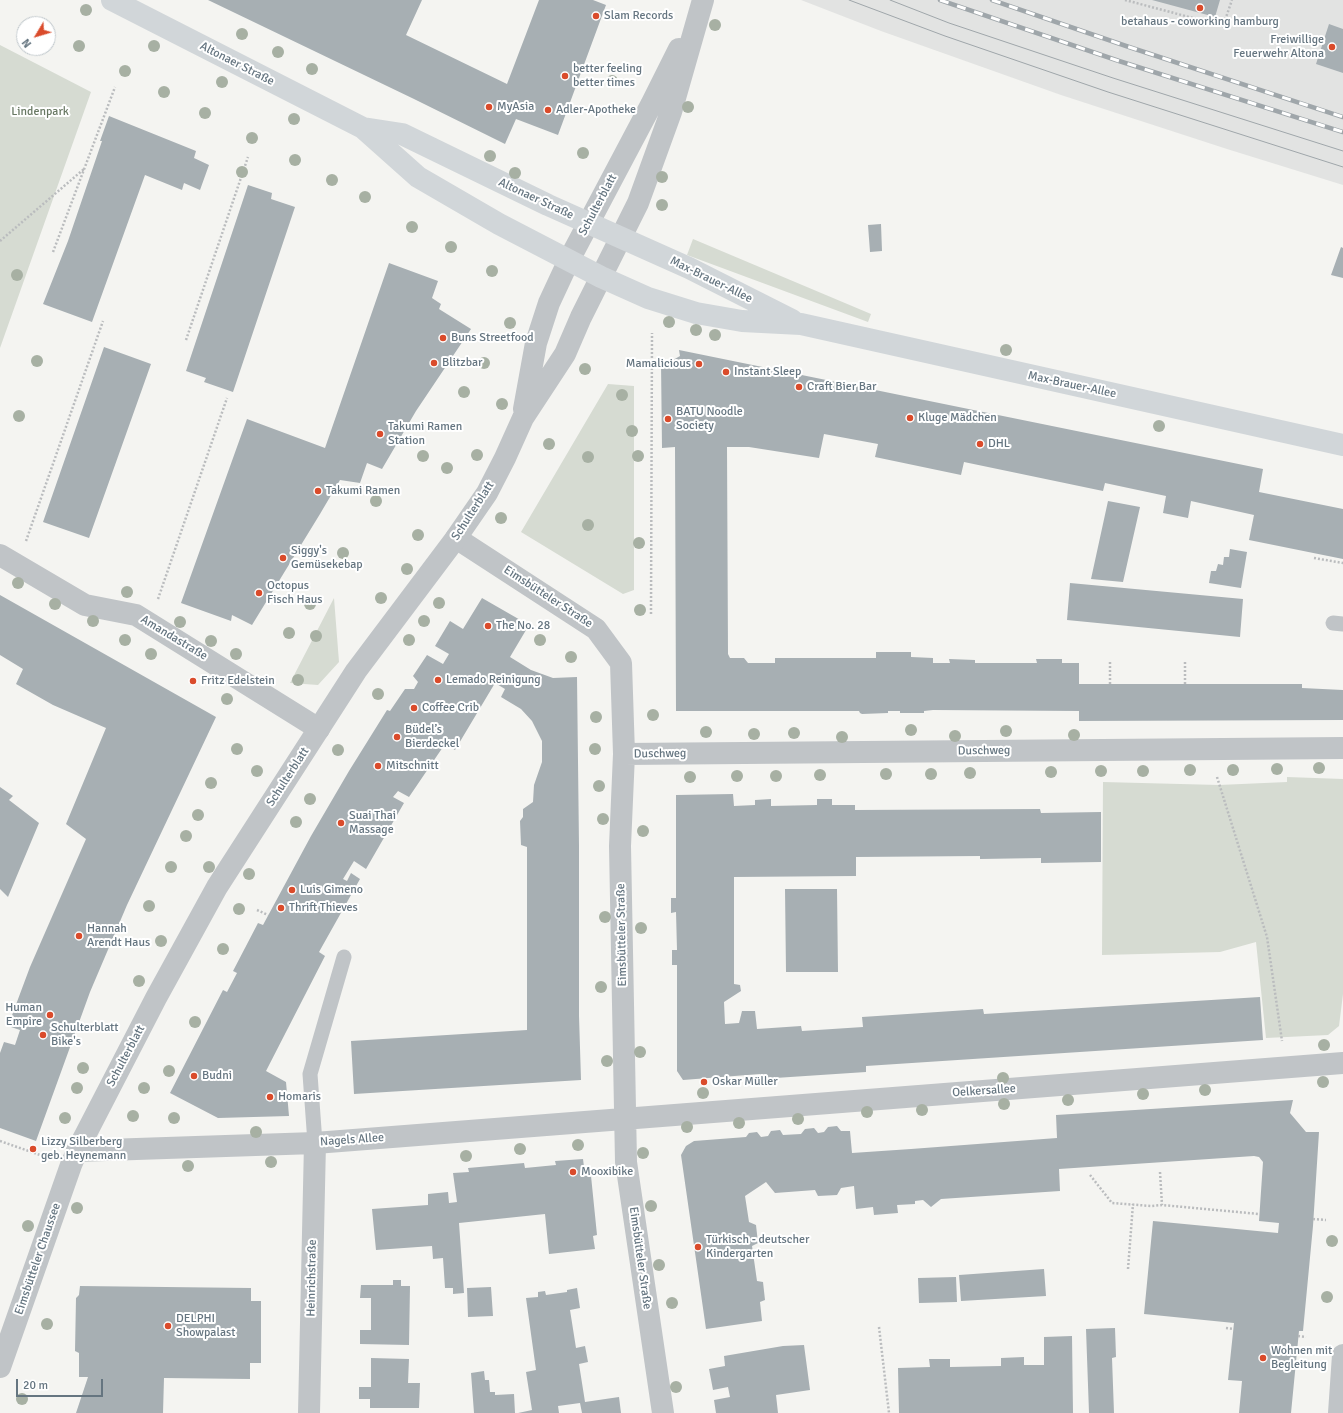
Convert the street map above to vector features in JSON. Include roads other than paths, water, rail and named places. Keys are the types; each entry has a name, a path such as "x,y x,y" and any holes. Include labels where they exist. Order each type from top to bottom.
{"main road":[{"name":"Altonaer Straße","path":"112,0 363,128 418,177 500,224 569,260"},
{"name":"Altonaer Straße","path":"363,128 402,134 548,205 621,237"},
{"name":"Max-Brauer-Allee","path":"621,237 689,268 801,324"},
{"name":"Max-Brauer-Allee","path":"569,260 601,277 648,298 696,313 742,321 801,324 1343,444"}],"street":[{"name":"Schulterblatt","path":"523,418 536,343 549,303 588,223 651,105 699,1"},
{"name":"Schulterblatt","path":"77,1151 131,1045 217,888 360,666 456,538 487,493 523,418 565,354 581,317 638,203 671,112 699,1"},
{"name":"Eimsbütteler Straße","path":"456,538 596,629 621,663 624,754 620,846 626,1162 663,1413"},
{"name":"Amandastraße","path":"0,556 85,604 136,615 319,729"},
{"name":"Duschweg","path":"624,754 1343,748"},
{"name":"Oelkersallee","path":"626,1119 1343,1063"},
{"name":"Nagels Allee","path":"77,1151 315,1143 626,1119"},
{"name":"Heinrichstraße","path":"310,1413 315,1143"},
{"name":"Eimsbütteler Chaussee","path":"0,1367 71,1164 77,1151"},
{"path":"1339,1413 1343,1369"}],"lane":[{"path":"315,1143 310,1074 344,957"}],"tram line":[{"path":"849,0 945,36 1108,92 1343,167"},
{"path":"890,0 949,23 1113,78 1343,151"}],"railway":[{"path":"940,0 1119,61 1343,132"},
{"path":"992,0 1129,47 1343,117"}],"place":[{"name":"betahaus - coworking hamburg","path":"1200,8"},
{"name":"Slam Records","path":"596,16"},
{"name":"Freiwillige Feuerwehr Altona","path":"1332,47"},
{"name":"better feeling better times","path":"565,76"},
{"name":"MyAsia","path":"489,107"},
{"name":"Adler-Apotheke","path":"548,110"},
{"name":"Buns Streetfood","path":"443,338"},
{"name":"Blitzbar","path":"434,363"},
{"name":"Mamalicious","path":"699,364"},
{"name":"Instant Sleep","path":"726,372"},
{"name":"Craft Bier Bar","path":"799,387"},
{"name":"Kluge Mädchen","path":"910,418"},
{"name":"BATU Noodle Society","path":"668,419"},
{"name":"Takumi Ramen Station","path":"380,434"},
{"name":"DHL","path":"980,444"},
{"name":"Takumi Ramen","path":"318,491"},
{"name":"Siggy's Gemüsekebap","path":"283,558"},
{"name":"Octopus Fisch Haus","path":"259,593"},
{"name":"The No. 28","path":"488,626"},
{"name":"Lemado Reinigung","path":"438,680"},
{"name":"Fritz Edelstein","path":"193,681"},
{"name":"Coffee Crib","path":"414,708"},
{"name":"Büdel’s Bierdeckel","path":"397,737"},
{"name":"Mitschnitt","path":"378,766"},
{"name":"Suai Thai Massage","path":"341,823"},
{"name":"Luis Gimeno","path":"292,890"},
{"name":"Thrift Thieves","path":"281,908"},
{"name":"Hannah Arendt Haus","path":"79,936"},
{"name":"Human Empire","path":"50,1015"},
{"name":"Schulterblatt Bike's","path":"43,1035"},
{"name":"Budni","path":"194,1076"},
{"name":"Oskar Müller","path":"704,1082"},
{"name":"Homaris","path":"270,1097"},
{"name":"Lizzy Silberberg geb. Heynemann","path":"33,1149"},
{"name":"Mooxibike","path":"573,1172"},
{"name":"Türkisch - deutscher Kindergarten","path":"698,1247"},
{"name":"DELPHI Showpalast","path":"168,1326"},
{"name":"Wohnen mit Begleitung","path":"1263,1358"}],"park label":[{"name":"Lindenpark","path":"40,112"}]}
